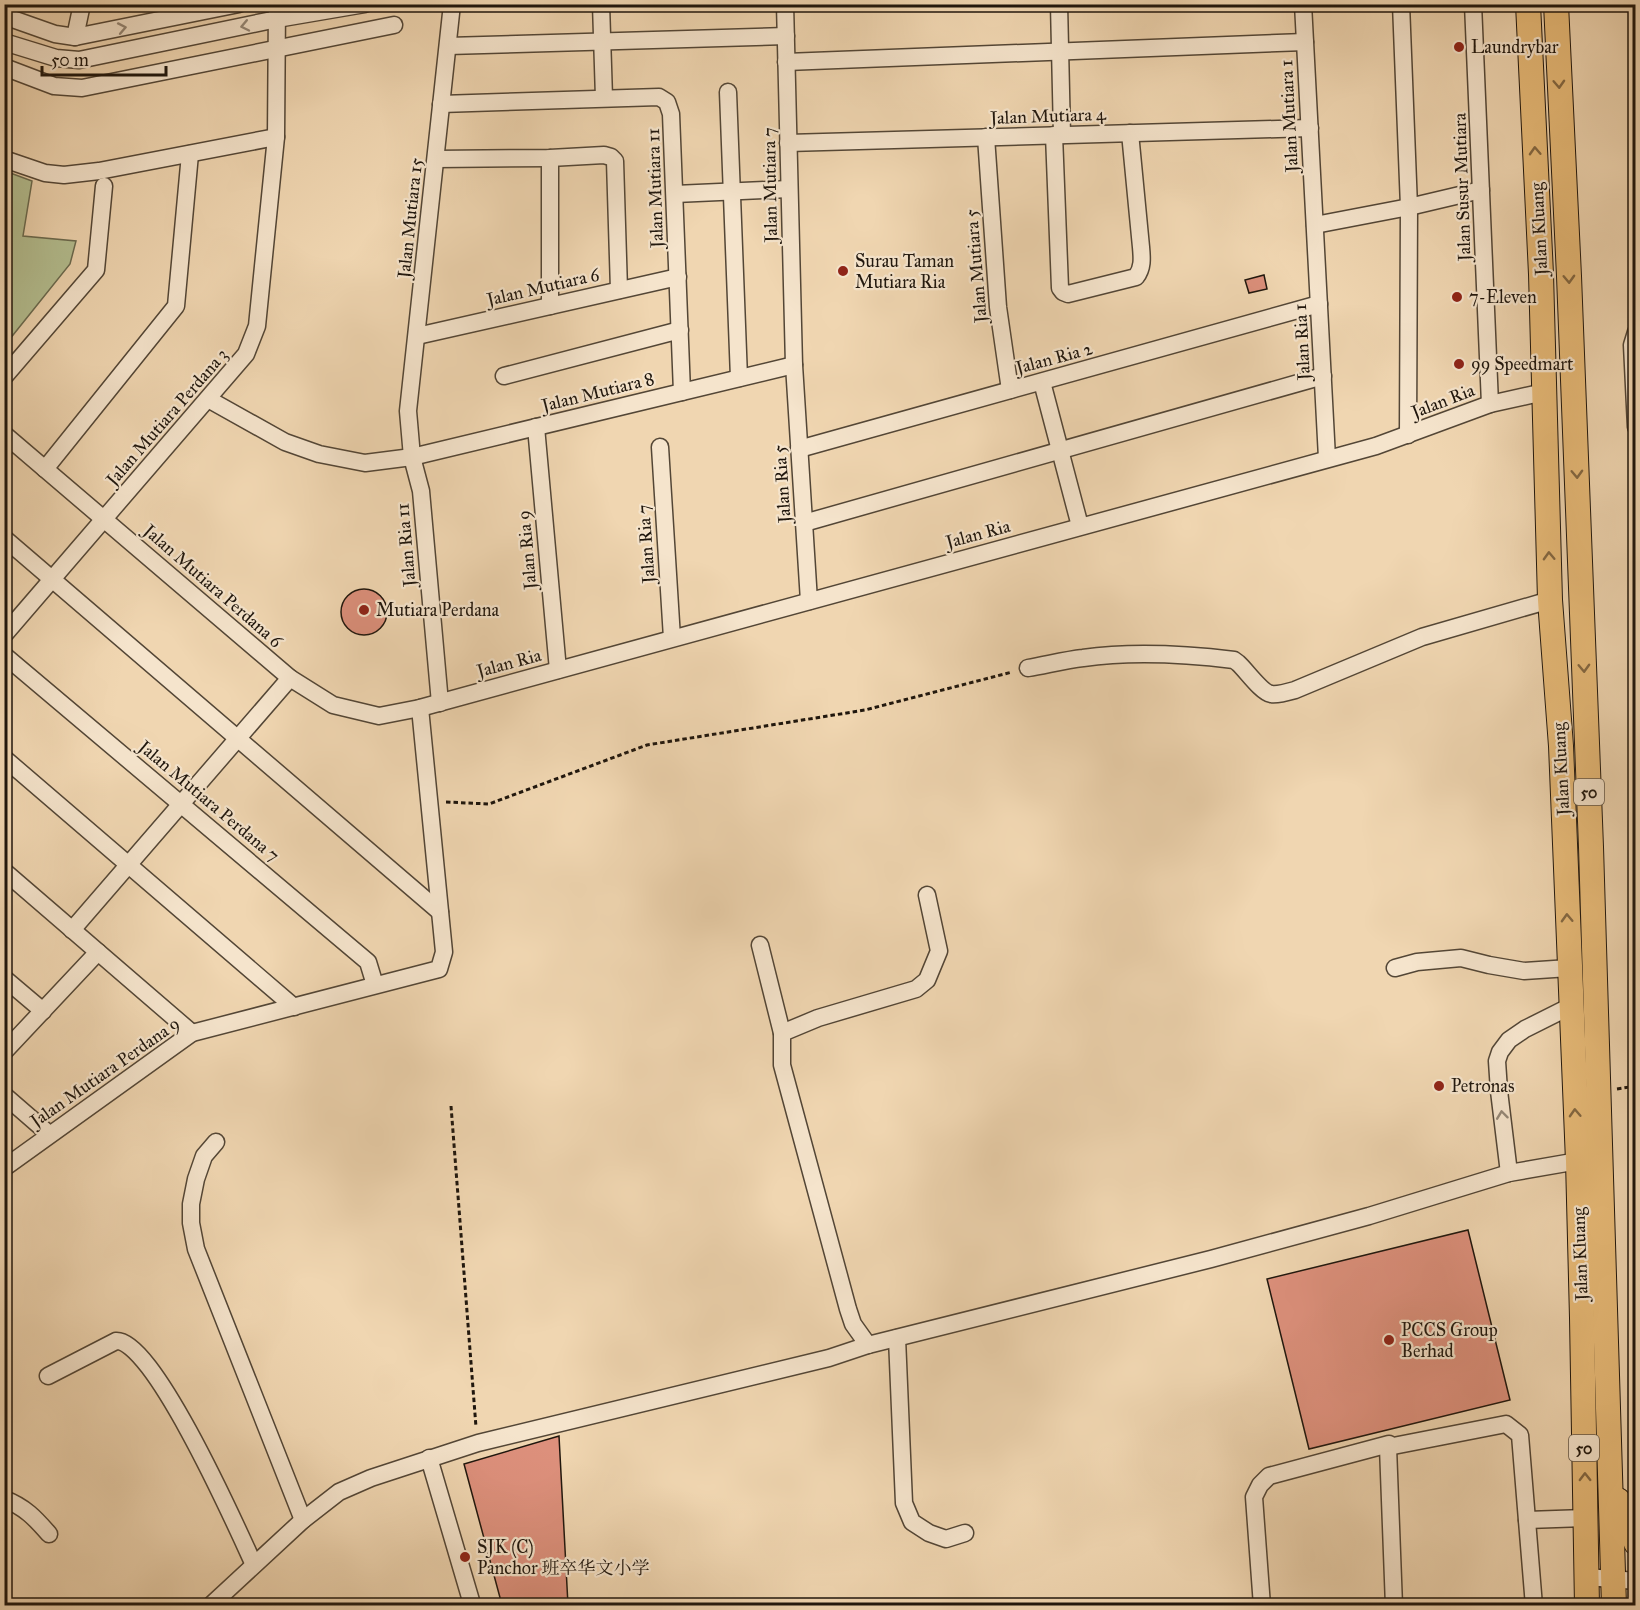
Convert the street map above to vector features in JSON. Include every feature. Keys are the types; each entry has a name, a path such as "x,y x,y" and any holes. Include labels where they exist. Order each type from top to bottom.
{"highway":[{"name":"Jalan Kluang","path":"1528,4 1541,274 1550,600 1561,746 1578,1161 1587,1577 1594,1605"},
{"name":"Jalan Kluang","path":"1556,4 1585,695 1611,1484 1625,1581 1614,1605"},
{"path":"1611,1484 1635,1544"}],"street":[{"path":"75,37 82,4"},
{"path":"4,16 55,34 75,37 239,4"},
{"path":"4,42 57,58 79,60 277,12 365,4"},
{"name":"Jalan Mutiara 15","path":"412,457 408,411 452,4"},
{"path":"601,4 604,98"},
{"name":"Jalan Mutiara 7","path":"785,4 794,365"},
{"path":"1059,4 1060,288 1063,292 1068,294 1136,277 1140,272 1142,263 1130,133"},
{"name":"Jalan Mutiara 1","path":"1303,4 1315,225"},
{"path":"1401,4 1409,207 1408,435"},
{"name":"Jalan Susur Mutiara","path":"1473,4 1490,404"},
{"name":"Jalan Mutiara Perdana 3","path":"4,635 246,354 257,326 276,137 277,12"},
{"path":"4,67 54,86 82,88 394,25"},
{"path":"448,46 786,36"},
{"path":"786,62 1305,42"},
{"path":"728,92 739,378"},
{"name":"Jalan Mutiara 11","path":"441,104 660,97 667,102 671,114 682,392"},
{"name":"Jalan Mutiara 4","path":"788,143 1310,128"},
{"path":"4,159 45,173 64,175 99,171 276,137"},
{"name":"Jalan Mutiara 5","path":"986,137 998,308 1010,390"},
{"path":"45,469 176,306 190,154"},
{"path":"436,159 604,155 611,157 615,161 619,290"},
{"path":"549,158 550,306"},
{"path":"4,377 96,270 104,186"},
{"path":"675,194 789,189"},
{"path":"1315,225 1481,190"},
{"name":"Jalan Ria 1","path":"1315,225 1327,458"},
{"name":"Jalan Mutiara 6","path":"417,336 678,277"},
{"name":"Jalan Ria 2","path":"799,449 1319,304"},
{"path":"504,376 680,330"},
{"path":"1635,332 1632,345 1635,427"},
{"name":"Jalan Mutiara 8","path":"208,399 285,442 319,454 365,463 412,457 794,365"},
{"name":"Jalan Ria 5","path":"794,365 809,601"},
{"path":"804,523 1323,376"},
{"path":"1042,382 1080,526"},
{"name":"Jalan Ria","path":"420,708 1376,446 1490,404 1544,392"},
{"name":"Jalan Ria 9","path":"536,428 558,670"},
{"name":"Jalan Mutiara Perdana 6","path":"4,434 290,678 333,705 379,716 420,708"},
{"name":"Jalan Ria 7","path":"660,447 672,638"},
{"name":"Jalan Ria 11","path":"412,457 421,491 440,702"},
{"path":"4,538 440,912"},
{"path":"1028,668 1083,658 1121,655 1198,655 1234,660 1265,691 1271,694 1280,693 1296,690 1422,637 1550,600"},
{"name":"Jalan Mutiara Perdana 7","path":"4,655 368,962 375,985"},
{"path":"72,930 290,678"},
{"path":"420,708 440,912"},
{"path":"4,758 294,1006"},
{"path":"4,871 192,1033"},
{"path":"782,1033 818,1018 916,989 927,980 939,951 927,895"},
{"name":"Jalan Mutiara Perdana 9","path":"4,1168 192,1033 439,969 444,952 440,912"},
{"path":"760,945 782,1033 782,1065 848,1309 853,1324 868,1345"},
{"path":"4,1052 98,952"},
{"path":"1395,968 1417,962 1461,958 1524,970 1569,968"},
{"path":"4,978 43,1011"},
{"path":"1509,1173 1499,1091 1497,1061 1500,1052 1509,1040 1525,1029 1571,1006"},
{"path":"4,1095 49,1134"},
{"path":"216,1142 204,1156 191,1204 191,1223 196,1249 303,1520"},
{"path":"210,1605 226,1599 254,1565 303,1520 339,1492 429,1458 478,1443 829,1358 868,1345 1223,1256 1369,1216 1509,1173 1578,1161"},
{"path":"897,1338 904,1503 912,1522 928,1533 946,1539 965,1533"},
{"path":"48,1376 116,1341 121,1340 127,1344 151,1370 189,1431 254,1565"},
{"path":"1388,1447 1506,1424 1520,1435 1534,1605"},
{"path":"1262,1605 1254,1497 1260,1485 1269,1476 1389,1444 1394,1605"},
{"path":"429,1458 472,1604"},
{"path":"4,1499 18,1504 50,1534"},
{"path":"1527,1520 1585,1518"},
{"path":"1587,1577 1625,1581"}],"path":[{"path":"429,801 489,804 647,745 865,710 1028,668"},
{"path":"451,1106 478,1443"}],"green space":[{"path":"5,171 32,181 23,236 76,241 70,264 5,345"}],"building":[{"path":"1264,275 1267,289 1249,293 1245,280"},
{"name":"Mutiara Perdana","path":"364,589 380,596 387,612 380,628 364,635 348,628 341,612 348,596"},
{"name":"PCCS Group Berhad","path":"1468,1230 1510,1400 1309,1449 1267,1279"},
{"path":"559,1436 568,1605 502,1605 464,1464"}],"place":[{"name":"Laundrybar","path":"1459,47"},
{"name":"Surau Taman Mutiara Ria","path":"843,271"},
{"name":"7-Eleven","path":"1457,297"},
{"name":"99 Speedmart","path":"1459,364"},
{"name":"Mutiara Perdana","path":"364,610"},
{"name":"Petronas","path":"1439,1086"},
{"name":"PCCS Group Berhad","path":"1389,1340"},
{"name":"SJK (C) Panchor 班卒华文小学","path":"465,1557"}]}
